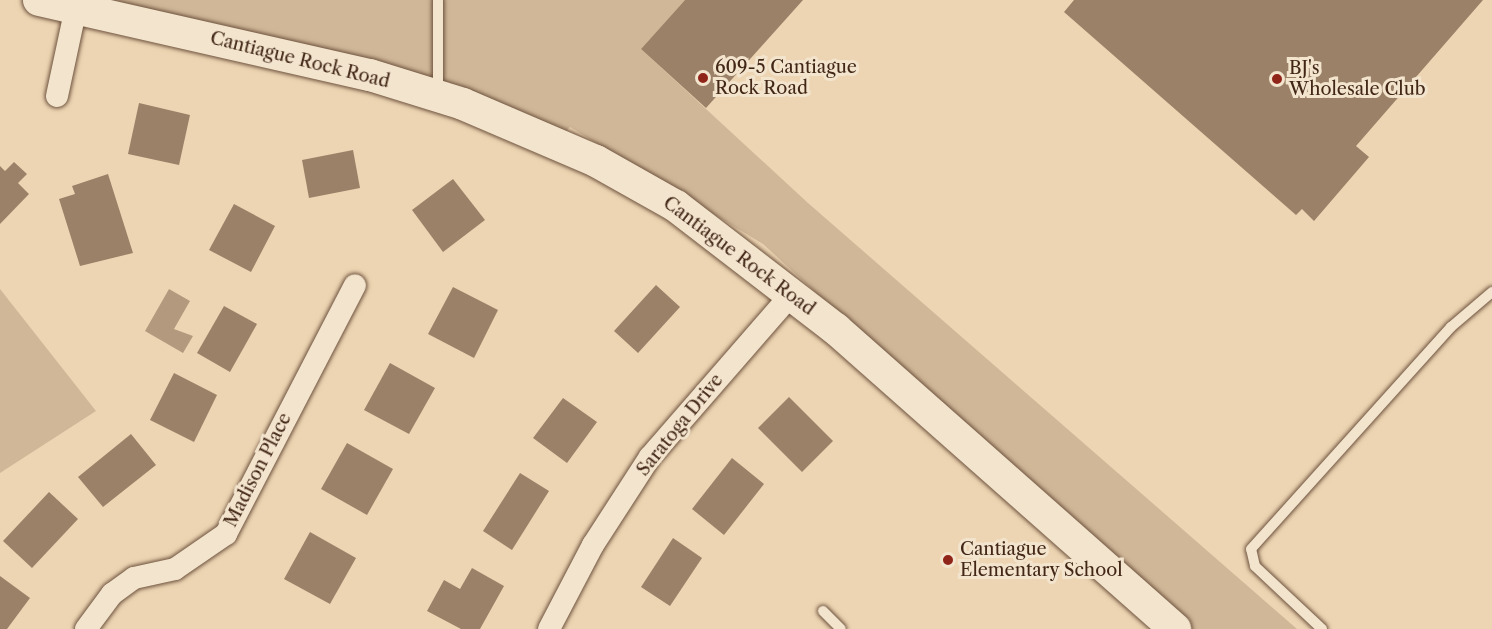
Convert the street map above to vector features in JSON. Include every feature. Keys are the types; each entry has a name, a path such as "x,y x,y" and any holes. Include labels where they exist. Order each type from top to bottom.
{"main road":[{"name":"Cantiague Rock Road","path":"39,0 370,75 525,127 596,161 676,206 836,329 1175,629"}],"street":[{"path":"57,96 76,8"},
{"name":"Madison Place","path":"86,629 112,594 134,578 175,569 226,534 355,285"},
{"name":"Saratoga Drive","path":"549,629 593,545 650,458 791,295"}],"lane":[{"path":"438,0 438,96"},
{"path":"1322,629 1255,566 1251,549 1451,327 1492,292"},
{"path":"823,611 841,629"}],"shaded area":[{"path":"36,0 685,0 641,49 808,203 1297,629 1184,629 763,244 570,127 556,142"},
{"path":"0,289 96,411 0,473"},
{"path":"169,289 190,301 174,329 193,336 183,353 145,331"}],"building":[{"name":"609-5 Cantiague Rock Road","path":"685,0 803,0 706,108 641,49"},
{"name":"BJ's Wholesale Club","path":"1074,0 1483,0 1356,146 1369,157 1314,221 1302,209 1296,215 1064,12"},
{"path":"139,103 190,115 179,165 128,154"},
{"path":"353,150 360,188 309,198 302,160"},
{"path":"14,162 27,174 18,183 29,194 0,224 0,166 5,171"},
{"path":"108,174 133,253 80,266 59,199 75,194 72,186"},
{"path":"453,179 485,220 443,252 412,210"},
{"path":"234,204 275,226 251,272 209,250"},
{"path":"656,285 680,307 638,353 614,331"},
{"path":"453,287 498,310 474,358 428,334"},
{"path":"224,306 257,324 230,372 197,353"},
{"path":"390,363 435,388 409,434 364,410"},
{"path":"174,373 217,395 194,442 150,420"},
{"path":"789,397 833,441 802,472 758,428"},
{"path":"563,398 597,422 567,463 533,438"},
{"path":"131,434 156,465 103,507 78,477"},
{"path":"347,443 393,469 367,515 321,489"},
{"path":"732,458 764,484 724,535 692,509"},
{"path":"520,473 549,491 512,550 483,531"},
{"path":"49,492 78,519 32,568 3,541"},
{"path":"310,532 356,558 330,604 284,579"},
{"path":"673,538 702,558 670,606 641,587"},
{"path":"472,568 504,586 480,629 461,629 427,611 444,580 460,589"},
{"path":"0,576 30,598 7,629 0,629"}],"place":[{"name":"609-5 Cantiague Rock Road","path":"703,78"},
{"name":"BJ's Wholesale Club","path":"1277,79"},
{"name":"Cantiague Elementary School","path":"948,560"}]}
